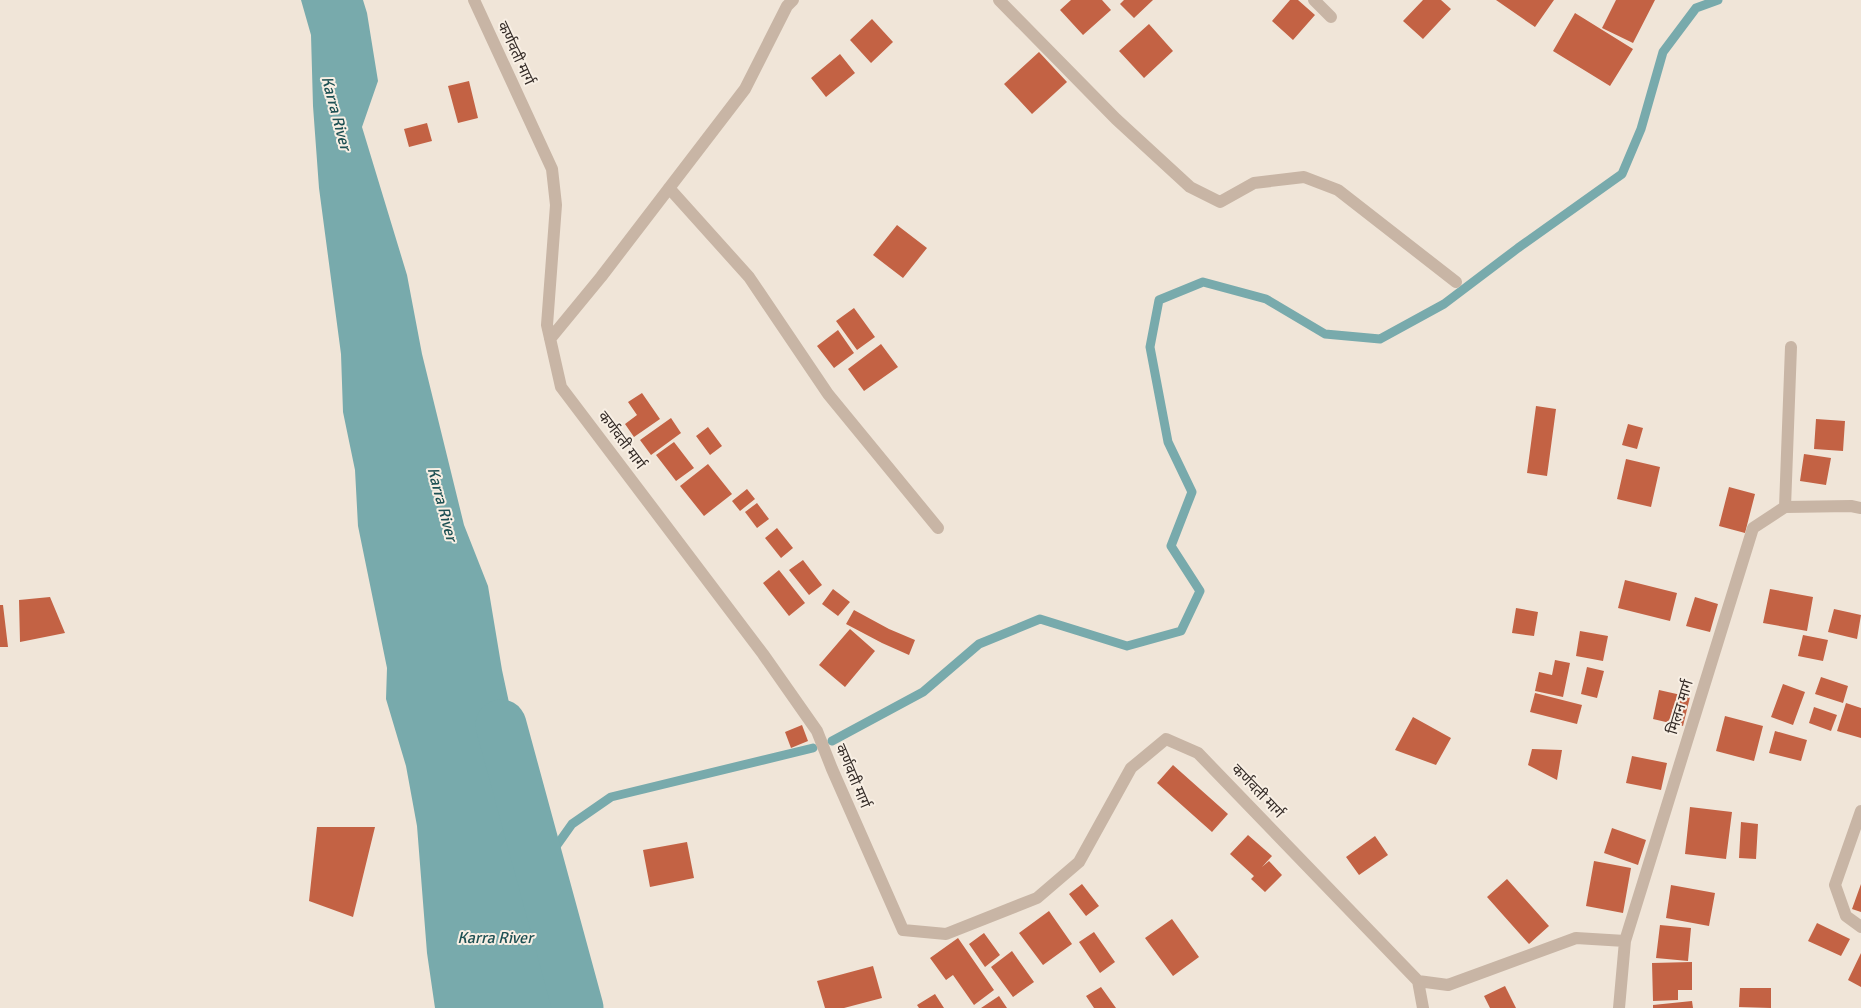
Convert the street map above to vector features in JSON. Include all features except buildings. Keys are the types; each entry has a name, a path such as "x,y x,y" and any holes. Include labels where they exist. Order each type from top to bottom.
{"street":[{"name":"कर्णवती मार्ग","path":"474,0 552,169 556,205 546,325 561,387 763,654 817,731 903,930 946,934 1037,898 1079,862 1132,768 1166,739 1198,753 1418,981"},
{"path":"550,339 601,277 745,89 787,6 793,0"},
{"path":"999,0 1116,119 1190,187 1220,202 1254,183 1304,177 1338,190 1456,282"},
{"path":"1314,0 1331,17"},
{"path":"669,188 749,277 828,394 938,528"},
{"path":"1791,348 1785,507 1851,506 1861,508"},
{"name":"मिलन मार्ग","path":"1619,1008 1625,941 1753,528 1785,507"},
{"path":"1861,811 1835,885 1846,916 1861,927"},
{"path":"1423,1008 1418,981 1448,985 1576,938 1625,941"}],"water":[{"name":"Karra River","path":"301,0 363,0 367,13 378,81 362,127 407,275 422,354 464,525 488,586 502,670 525,777 515,801 519,818 537,836 588,1008 435,1008 427,953 417,826 406,766 386,699 387,668 358,526 355,470 343,412 341,354 319,188 313,106 311,35"}],"waterway":[{"path":"832,741 923,692 979,644 1040,619 1127,646 1181,631 1200,591 1171,546 1192,492 1168,442 1150,347 1159,300 1203,282 1266,299 1325,334 1380,339 1444,304 1518,248 1622,174 1641,129 1663,52 1696,8 1718,0"},
{"name":"Karra River","path":"501,725 578,1008"},
{"path":"540,869 572,824 611,797 813,748"}]}
